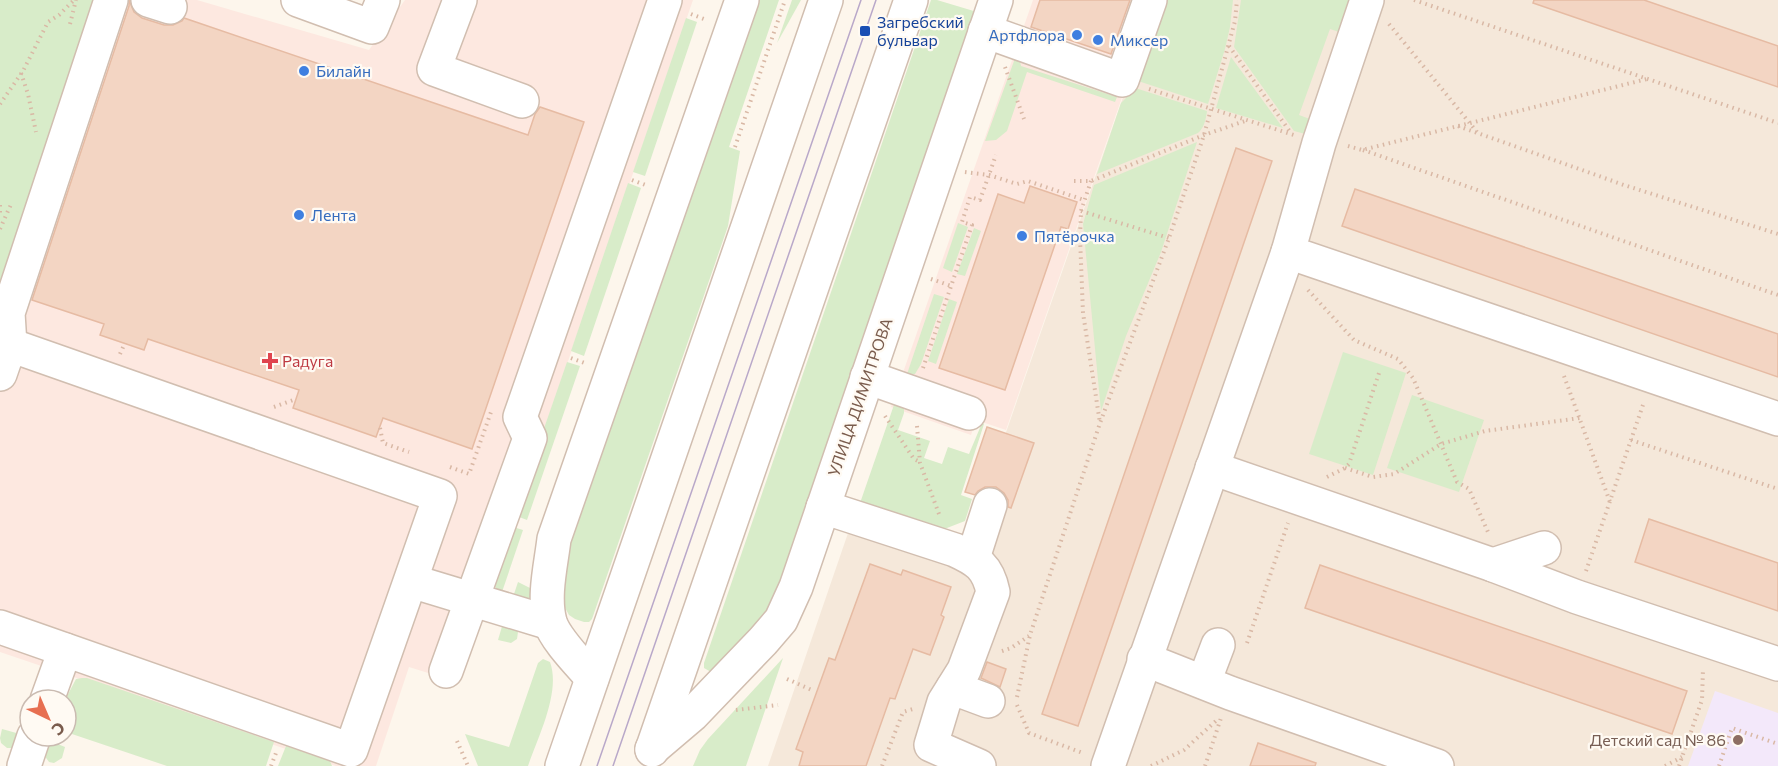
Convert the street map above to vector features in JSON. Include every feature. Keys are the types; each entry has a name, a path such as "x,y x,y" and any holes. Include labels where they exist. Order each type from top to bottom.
{"street":[{"path":"0,627 351,750 440,496 5,359 8,313 111,0"},
{"path":"298,0 372,27 383,0"},
{"path":"460,0 434,69 522,101"},
{"path":"446,671 530,438 520,417 665,0"},
{"path":"592,678 562,643 550,623 547,596 554,539 742,0"},
{"path":"562,766 826,0"},
{"name":"УЛИЦА ДИМИТРОВА","path":"649,758 911,0"},
{"name":"УЛИЦА ДИМИТРОВА","path":"649,758 781,620 796,587 867,377 993,45 996,0"},
{"path":"993,45 1122,80 1150,0"},
{"path":"1099,761 1144,659 1286,258 1305,139 1375,9"},
{"path":"1286,258 1654,376 1778,419"},
{"path":"867,377 969,413"},
{"path":"1212,468 1498,564 1577,597 1778,664"},
{"path":"964,554 990,505"},
{"path":"823,507 964,554 983,567 991,580 993,592 964,670 944,702 931,745 979,766"},
{"path":"1498,564 1544,548"},
{"path":"411,581 550,623"},
{"path":"1204,682 1231,647"},
{"path":"51,688 65,650"},
{"path":"1144,659 1437,766"},
{"path":"953,688 988,701"},
{"path":"24,766 30,748"}],"path":[{"path":"0,104 21,73 48,22 74,0"},
{"path":"735,147 785,0"},
{"path":"1099,761 1029,733 1016,704 1030,635 1100,423 1169,238 1204,135 1235,21 1237,0"},
{"path":"1414,0 1778,123"},
{"path":"1375,9 1477,132"},
{"path":"993,45 1024,119"},
{"path":"1228,46 1305,139"},
{"path":"21,73 36,133"},
{"path":"1362,150 1647,79"},
{"path":"1122,80 1305,139 1362,150 1778,295"},
{"path":"1074,181 1091,181 1204,135 1247,121"},
{"path":"1458,126 1624,185 1778,234"},
{"path":"915,394 972,225 962,222 970,197 980,200 996,154"},
{"path":"962,171 989,175 1017,184 1028,181 1084,200"},
{"path":"1091,181 1081,211 1080,237 1083,313 1100,423"},
{"path":"0,206 0,213"},
{"path":"1081,211 1169,238"},
{"path":"1286,258 1354,340 1398,359 1413,378 1457,482 1468,489 1498,564"},
{"path":"926,277 951,286"},
{"path":"121,353 124,344"},
{"path":"1568,348 1563,374 1610,503"},
{"path":"1231,647 1298,491 1349,464 1379,373"},
{"path":"1577,597 1654,376"},
{"path":"447,466 469,474 492,409 520,417"},
{"path":"880,409 914,459 920,463"},
{"path":"1345,468 1373,477 1394,474 1441,444 1485,431 1580,418"},
{"path":"380,428 383,442 415,454"},
{"path":"1631,440 1778,489"},
{"path":"919,445 920,463 935,504 964,554"},
{"path":"1679,766 1702,700 1703,638"},
{"path":"787,679 814,691"},
{"path":"735,710 778,705"},
{"path":"882,766 903,712 923,706"},
{"path":"1151,766 1184,750 1206,732 1222,714 1205,766"},
{"path":"1719,766 1732,728 1778,744"},
{"path":"457,741 468,766"},
{"path":"1665,766 1682,757"}],"shaded area":[{"path":"95,0 197,0 369,50 405,0 693,0 457,682 409,667 376,766 336,766 0,652 0,284"},
{"path":"1033,0 1156,0 1006,430 976,420 971,435 891,407"},
{"path":"1157,0 1778,0 1778,766 768,766 858,504 968,541"},
{"name":"Детский сад № 86","path":"1715,691 1778,713 1778,766 1688,766"}],"green space":[{"path":"0,0 104,0 0,298"},
{"path":"756,0 779,0 729,147 740,151 728,226 592,619 584,622 569,615 563,604 570,541"},
{"path":"792,0 801,0 777,43"},
{"path":"931,0 977,12 780,589 763,619 711,672 704,668 704,663"},
{"path":"1159,0 1233,0 1225,49 1208,104 1132,79"},
{"path":"1241,0 1355,0 1348,35 1330,29 1299,115 1318,122 1313,136 1294,131 1234,47"},
{"path":"686,18 697,22 645,176 633,172"},
{"path":"1018,50 1021,66 1117,97 1115,102 1027,72 1007,131 996,140 985,141"},
{"path":"1231,57 1283,128 1216,108"},
{"path":"1129,86 1207,111 1202,129 1198,133 1097,174 1121,103 1126,98"},
{"path":"1197,142 1161,252 1126,336 1101,411 1083,224 1094,185"},
{"path":"628,183 641,188 584,356 571,351"},
{"path":"958,223 968,227 952,272 943,268"},
{"path":"974,228 981,231 965,276 957,274"},
{"path":"934,294 944,297 921,364 915,374 907,374"},
{"path":"949,299 957,302 936,364 928,361"},
{"path":"1343,352 1406,373 1373,475 1309,454"},
{"path":"567,362 580,366 527,520 514,515"},
{"path":"1412,395 1484,420 1459,492 1387,468"},
{"path":"896,399 904,404 904,413 898,430 930,441 924,458 942,464 948,447 969,454 982,423 984,424 961,495 972,499 965,521 934,533 859,506"},
{"path":"510,526 523,530 501,595 494,585"},
{"path":"518,582 530,588 532,593 531,598 526,602 512,600"},
{"path":"503,623 518,632 517,639 511,643 498,640"},
{"path":"783,658 746,766 693,766 708,739"},
{"path":"543,659 550,662 553,687 547,714 528,766 478,766 465,734 509,747 538,663"},
{"path":"87,678 274,742 266,766 167,766 78,736 78,688 71,688 76,679"},
{"path":"2,729 18,733 13,748 7,748 1,743"},
{"path":"286,746 330,761 332,766 278,766"},
{"path":"46,748 65,748 62,758 54,763 49,762 44,755"}],"building":[{"name":"Лента","path":"129,0 134,12 142,18 164,25 173,25 184,18 528,135 535,114 540,107 584,122 472,449 383,418 376,437 293,408 299,390 148,339 144,350 100,335 104,324 32,300 129,6"},
{"name":"Миксер","path":"1040,0 1130,0 1111,54 1031,27"},
{"path":"1534,0 1644,0 1778,46 1778,87 1533,3"},
{"path":"1236,148 1272,161 1078,726 1042,714"},
{"path":"1030,186 1077,202 1068,229 1061,227 1005,390 939,368 998,194 1024,203"},
{"path":"1355,189 1778,334 1778,377 1342,226"},
{"path":"987,427 1034,443 1011,508 1008,507 1008,500 1004,493 996,487 985,487 975,495 965,492"},
{"path":"1649,519 1778,563 1778,611 1635,562"},
{"path":"870,564 901,575 903,570 951,587 941,615 944,617 930,655 913,649 895,699 890,698 866,766 799,766 803,752 796,749 829,658 835,660"},
{"path":"1320,565 1687,691 1672,734 1305,608"},
{"path":"987,662 1006,669 1000,687 981,678"},
{"path":"1258,743 1316,763 1315,766 1250,766"}],"tram line":[{"path":"597,766 861,0"},
{"path":"613,766 876,0"}],"place":[{"name":"Загребский бульвар","path":"865,31"},
{"name":"Артфлора","path":"1077,35"},
{"name":"Миксер","path":"1098,40"},
{"name":"Билайн","path":"304,71"},
{"name":"Лента","path":"299,215"},
{"name":"Пятёрочка","path":"1022,236"},
{"name":"Радуга","path":"270,361"},
{"name":"Детский сад № 86","path":"1738,740"}]}
